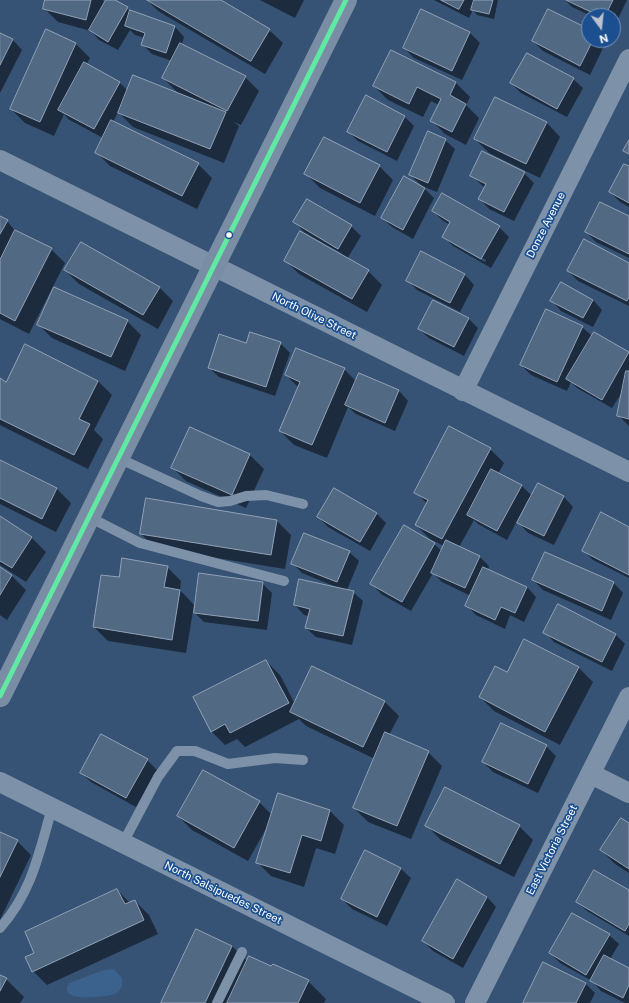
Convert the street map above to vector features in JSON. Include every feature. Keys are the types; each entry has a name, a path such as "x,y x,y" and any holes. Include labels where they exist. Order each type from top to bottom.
{"main road":[{"path":"0,696 346,0"}],"street":[{"name":"Donze Avenue","path":"463,391 629,59"},
{"name":"North Olive Street","path":"0,160 463,391 629,472"},
{"name":"East Victoria Street","path":"474,1003 629,697"},
{"path":"591,774 629,793"},
{"name":"North Salsipuedes Street","path":"0,782 445,1003"}],"lane":[{"path":"118,458 201,496 218,502 230,501 246,496 266,495 303,504"},
{"path":"89,517 140,543 284,581"},
{"path":"122,843 158,777 177,751 195,752 228,764 275,758 304,760"},
{"path":"0,928 14,912 28,887 52,808"},
{"path":"217,1003 242,952"}],"water":[{"path":"114,969 122,978 122,987 115,994 99,997 82,997 69,994 67,989 69,983 104,970"}],"building":[{"path":"45,0 91,0 86,20 43,9"},
{"path":"106,0 115,0 128,7 108,42 89,30"},
{"path":"147,0 221,0 270,29 251,61"},
{"path":"441,0 464,0 459,9"},
{"path":"474,0 493,0 489,14 471,10"},
{"path":"566,0 613,0 609,8 583,8"},
{"path":"421,9 470,32 452,71 403,48"},
{"path":"548,9 581,25 581,48 589,48 580,66 532,41"},
{"path":"130,10 175,26 166,53 141,45 145,33 125,26"},
{"path":"46,29 76,43 40,122 10,109"},
{"path":"0,33 13,39 0,65"},
{"path":"180,43 246,76 227,111 162,78"},
{"path":"391,50 456,82 450,95 466,104 452,132 430,121 441,99 417,87 409,104 373,86"},
{"path":"527,53 574,78 557,109 510,83"},
{"path":"84,62 120,82 94,129 58,110"},
{"path":"133,75 226,112 210,149 118,113"},
{"path":"366,95 405,116 387,152 347,132"},
{"path":"495,97 547,122 526,164 474,139"},
{"path":"111,120 199,163 182,196 95,153"},
{"path":"428,131 446,139 428,183 409,175"},
{"path":"324,137 380,165 360,203 304,174"},
{"path":"629,140 629,154 623,151"},
{"path":"482,151 525,172 504,212 478,199 486,184 470,176"},
{"path":"624,164 629,166 629,203 609,192"},
{"path":"404,176 425,188 403,230 381,218"},
{"path":"442,193 500,226 481,259 442,237 450,222 432,211"},
{"path":"307,199 352,225 338,249 293,222"},
{"path":"600,202 629,216 629,254 585,232"},
{"path":"0,216 8,220 0,234"},
{"path":"15,230 52,248 15,321 0,313 0,260"},
{"path":"300,231 369,270 352,299 284,261"},
{"path":"584,239 629,263 629,297 627,301 567,271"},
{"path":"81,242 160,287 143,315 64,270"},
{"path":"421,251 465,274 450,303 406,281"},
{"path":"561,282 593,300 583,318 550,301"},
{"path":"54,287 128,320 111,357 37,325"},
{"path":"433,300 469,318 454,347 418,329"},
{"path":"546,309 583,326 557,382 520,365"},
{"path":"250,332 281,342 266,387 208,368 219,334 246,343"},
{"path":"594,332 629,352 602,400 566,379"},
{"path":"25,344 98,381 79,419 90,424 74,455 0,419 0,378 6,382"},
{"path":"296,348 345,368 312,445 279,431 300,382 285,375"},
{"path":"626,371 629,371 629,419 617,416"},
{"path":"359,373 399,390 385,423 345,405"},
{"path":"449,426 491,448 442,539 415,525 428,500 414,493"},
{"path":"190,427 250,454 232,495 171,468"},
{"path":"0,460 57,488 42,519 0,498"},
{"path":"491,469 522,485 497,531 467,515"},
{"path":"538,483 564,496 544,536 517,523"},
{"path":"334,488 377,513 360,542 317,517"},
{"path":"146,498 277,520 271,555 140,534"},
{"path":"601,512 629,527 629,575 582,551"},
{"path":"0,516 32,537 12,568 0,561"},
{"path":"404,525 435,543 402,602 370,584"},
{"path":"304,533 350,551 337,582 291,564"},
{"path":"446,540 480,556 465,588 431,573"},
{"path":"545,552 614,582 602,611 532,580"},
{"path":"122,558 168,566 164,587 180,590 172,640 93,627 101,575 119,577"},
{"path":"0,567 12,575 0,595"},
{"path":"483,567 527,587 515,613 501,607 495,620 465,606"},
{"path":"199,573 263,582 258,621 194,613"},
{"path":"299,579 354,591 343,636 305,628 310,609 294,605"},
{"path":"558,604 616,634 602,662 543,633"},
{"path":"524,639 579,667 545,732 479,697 495,666 507,672"},
{"path":"266,660 289,703 230,733 225,724 211,732 193,697"},
{"path":"312,666 385,701 363,747 290,712"},
{"path":"501,723 547,745 528,784 482,762"},
{"path":"385,732 429,751 397,826 353,808"},
{"path":"101,734 148,759 126,798 80,773"},
{"path":"203,770 260,801 234,848 177,816"},
{"path":"445,787 520,825 500,864 425,826"},
{"path":"278,793 330,810 321,841 302,835 290,873 256,863"},
{"path":"621,818 629,823 629,869 600,850"},
{"path":"0,832 18,840 0,877"},
{"path":"365,850 401,868 377,917 341,899"},
{"path":"594,870 629,890 629,924 625,931 576,902"},
{"path":"457,879 487,897 453,959 422,941"},
{"path":"117,889 125,904 135,900 144,920 32,972 25,957 34,953 25,932"},
{"path":"572,913 610,934 586,975 549,953"},
{"path":"196,929 232,946 205,1003 161,1003"},
{"path":"604,955 629,968 629,985 623,998 590,981"},
{"path":"249,956 271,966 273,964 309,980 298,1003 227,1003"},
{"path":"543,962 586,983 576,1003 523,1003"},
{"path":"0,975 7,978 0,991"}],"transit line":[{"path":"0,696 346,0"}]}
